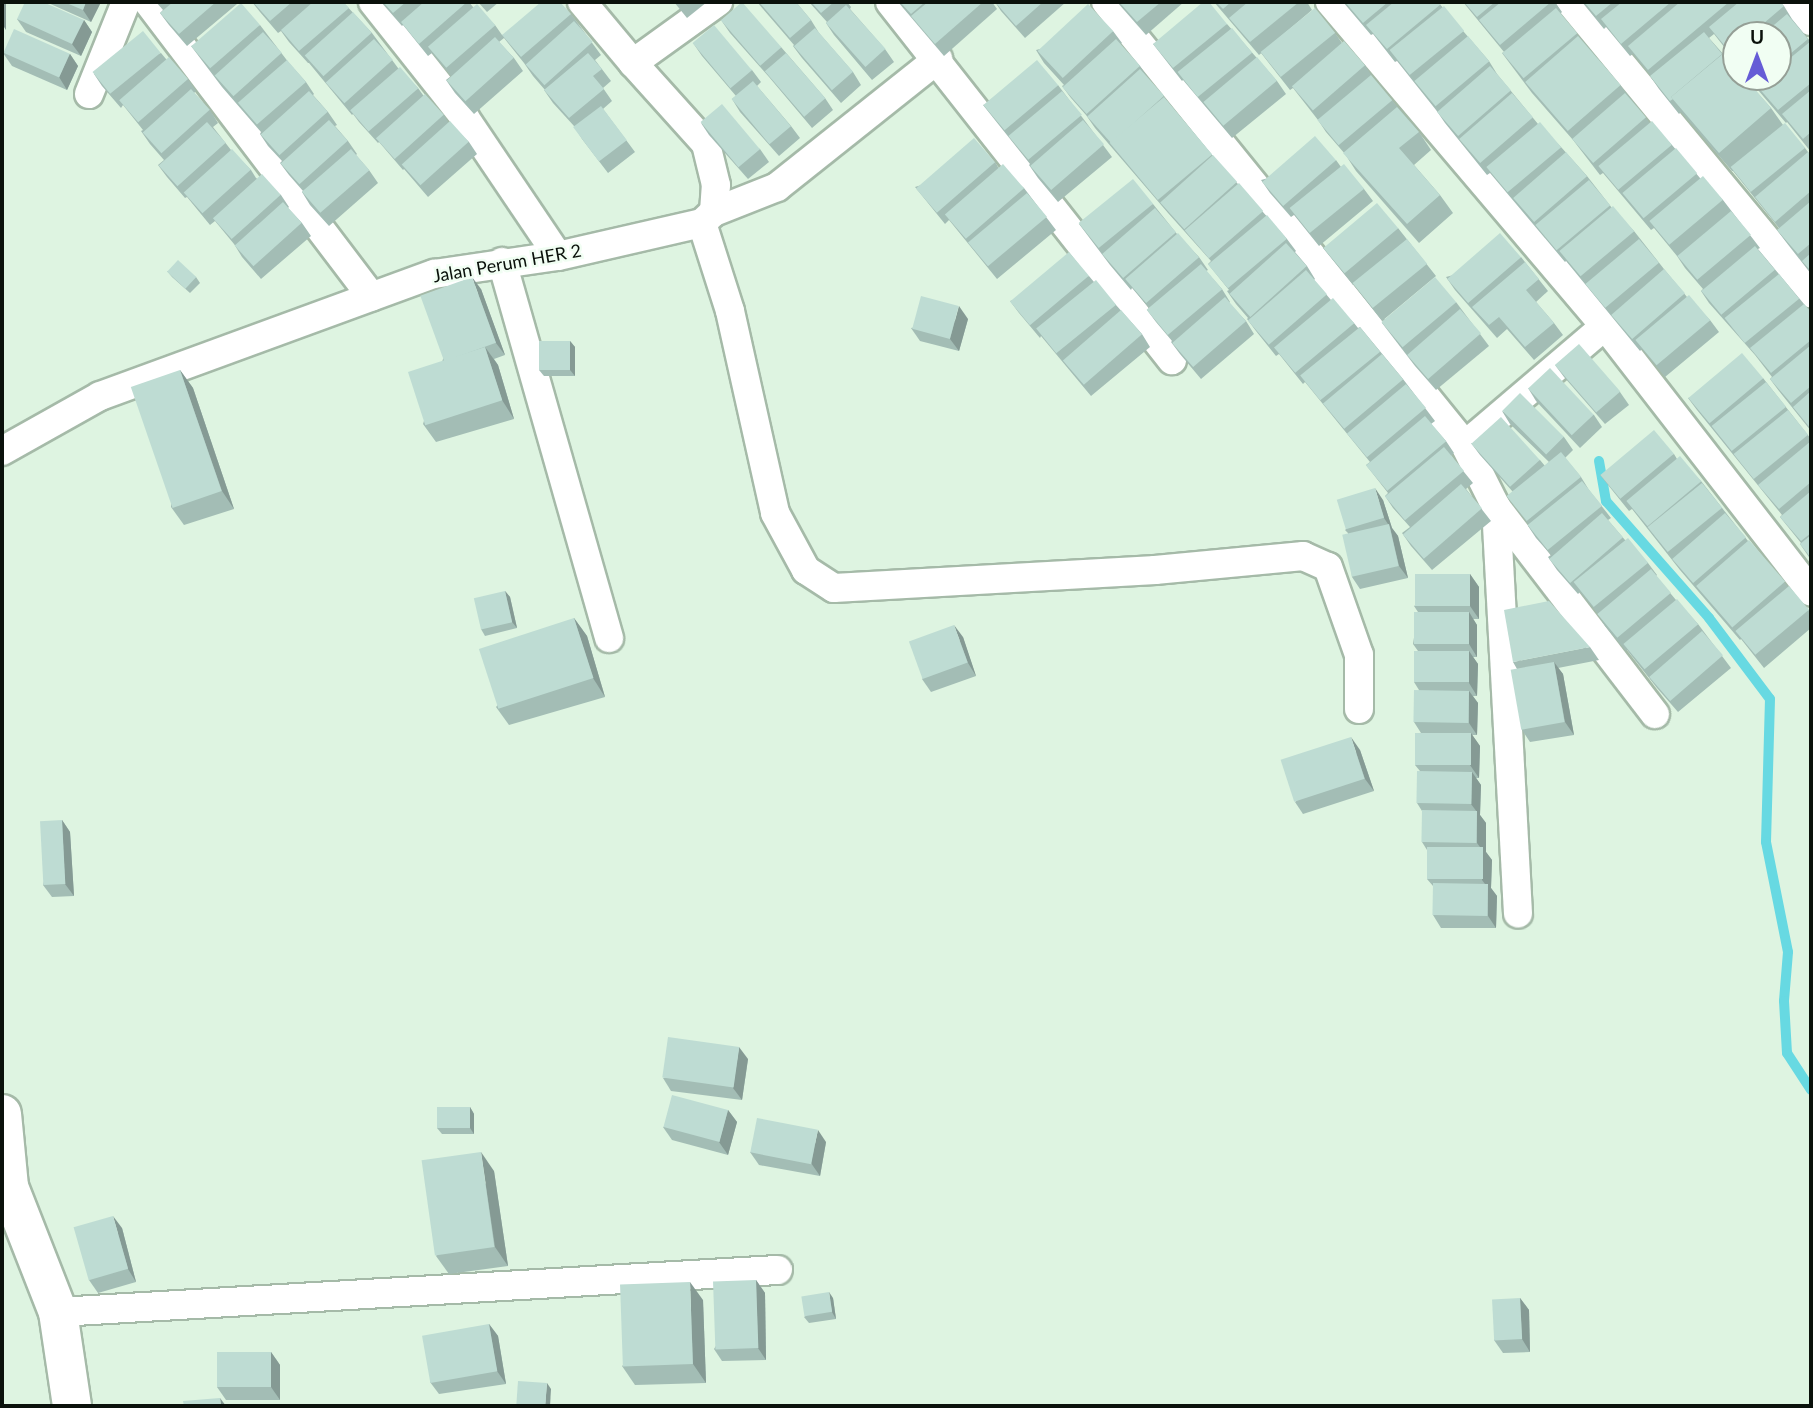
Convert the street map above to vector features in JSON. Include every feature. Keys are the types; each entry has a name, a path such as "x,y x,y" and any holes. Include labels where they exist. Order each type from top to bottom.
{"street":[{"path":"89,94 126,2"},
{"path":"148,2 372,297"},
{"path":"373,2 465,118 558,256"},
{"path":"582,2 633,64 706,144 716,186 708,218 775,513 806,570 834,588 1155,570 1303,556 1328,567 1359,655 1359,709"},
{"path":"633,64 718,2"},
{"path":"890,2 938,59 1172,360"},
{"path":"1106,2 1465,445 1496,507 1655,714"},
{"path":"1330,2 1605,326 1811,592"},
{"path":"1570,2 1811,293"},
{"path":"1795,2 1811,21"},
{"name":"Jalan Perum HER 2","path":"2,451 100,396 433,274 558,256 708,218 777,187 938,59"},
{"path":"502,262 608,638"},
{"path":"1465,445 1605,326"},
{"path":"1496,507 1518,913"},
{"path":"2,1114 8,1202 58,1312 72,1406"},
{"path":"58,1312 778,1270"}],"building":[{"path":"25,2 43,2 84,20 72,44 17,19"},
{"path":"64,2 86,2 83,10"},
{"path":"173,2 216,2 179,34 160,13"},
{"path":"253,2 292,2 270,21"},
{"path":"313,2 343,2 349,8 299,51 281,30"},
{"path":"383,2 406,2 393,13"},
{"path":"424,2 467,2 419,44 401,22"},
{"path":"541,2 560,2 571,14 521,57 502,35"},
{"path":"742,2 781,47 760,66 721,20"},
{"path":"759,2 796,2 811,20 790,38"},
{"path":"811,2 834,2 821,13"},
{"path":"900,2 925,2 911,14"},
{"path":"928,2 983,2 935,44 911,16"},
{"path":"995,2 1043,2 1016,26"},
{"path":"1119,2 1161,2 1137,22"},
{"path":"1203,2 1209,2 1227,24 1173,68 1153,44"},
{"path":"1216,2 1231,2 1223,9"},
{"path":"1248,2 1299,2 1250,42 1229,18"},
{"path":"1345,2 1388,2 1363,23"},
{"path":"1394,2 1441,4 1387,49 1366,25"},
{"path":"1464,2 1495,2 1477,17"},
{"path":"1501,2 1551,2 1500,45 1479,20"},
{"path":"1584,2 1613,2 1596,16"},
{"path":"1622,2 1671,2 1621,44 1601,19"},
{"path":"1680,2 1729,2 1648,70 1628,46"},
{"path":"1739,2 1780,2 1784,6 1766,21 1722,21 1722,42 1709,27"},
{"path":"241,3 260,25 210,68 191,46"},
{"path":"477,4 495,25 446,68 428,47"},
{"path":"1088,4 1113,31 1063,78 1038,51"},
{"path":"846,5 885,49 865,67 826,23"},
{"path":"1444,6 1464,31 1410,75 1390,50"},
{"path":"1315,8 1335,33 1281,77 1261,52"},
{"path":"1556,8 1577,33 1524,78 1502,53"},
{"path":"353,12 372,33 323,76 305,55"},
{"path":"1787,14 1808,39 1792,52 1792,21 1779,21"},
{"path":"574,21 593,42 544,85 526,64"},
{"path":"714,25 752,70 730,88 693,43"},
{"path":"815,28 853,72 832,90 794,46"},
{"path":"1232,28 1252,53 1198,97 1178,72"},
{"path":"14,29 70,54 59,78 3,53"},
{"path":"143,31 161,53 110,94 92,72"},
{"path":"263,32 282,53 233,96 215,75"},
{"path":"1704,32 1722,54 1671,97 1673,99 1670,101 1650,76"},
{"path":"1468,36 1489,61 1436,106 1414,81"},
{"path":"1578,36 1621,85 1568,131 1525,82"},
{"path":"495,37 514,58 465,101 447,80"},
{"path":"374,39 393,60 344,103 326,82"},
{"path":"1116,39 1140,66 1087,114 1062,87"},
{"path":"1344,41 1365,65 1313,110 1292,86"},
{"path":"1811,41 1811,83 1778,110 1761,91 1792,91 1792,57"},
{"path":"588,53 602,69 593,76 604,89 569,118 544,90"},
{"path":"786,53 825,98 804,117 765,71"},
{"path":"1722,55 1722,91 1756,91 1771,108 1719,153 1671,97"},
{"path":"169,57 188,79 138,122 119,100"},
{"path":"1257,57 1277,81 1223,126 1203,102"},
{"path":"287,60 306,82 257,125 238,103"},
{"path":"1037,60 1058,85 1005,130 983,105"},
{"path":"1490,66 1511,90 1458,136 1437,112"},
{"path":"400,67 418,88 369,131 350,110"},
{"path":"1140,69 1164,96 1111,143 1087,117"},
{"path":"1371,75 1392,100 1339,145 1317,120"},
{"path":"753,81 791,126 769,144 732,99"},
{"path":"191,89 210,110 161,153 143,132"},
{"path":"1811,90 1811,132 1803,139 1782,114"},
{"path":"309,91 328,112 279,155 261,134"},
{"path":"1062,91 1082,115 1028,160 1008,136"},
{"path":"1512,93 1533,117 1480,163 1459,139"},
{"path":"1625,93 1646,117 1593,163 1572,139"},
{"path":"425,94 444,115 395,159 376,138"},
{"path":"1164,97 1212,154 1158,200 1110,143"},
{"path":"722,104 760,149 738,167 701,122"},
{"path":"601,106 627,140 599,161 573,127"},
{"path":"1397,107 1419,132 1399,148 1440,195 1407,224 1343,153"},
{"path":"329,120 348,141 299,184 281,163"},
{"path":"1083,120 1104,144 1051,190 1030,166"},
{"path":"450,121 469,142 420,185 402,164"},
{"path":"1652,121 1672,145 1618,190 1598,166"},
{"path":"207,122 226,143 177,186 159,165"},
{"path":"1540,122 1561,147 1508,192 1486,167"},
{"path":"1785,123 1805,148 1751,192 1731,167"},
{"path":"1315,136 1336,160 1283,206 1262,182"},
{"path":"974,138 995,162 937,213 916,189"},
{"path":"1676,148 1697,173 1644,218 1622,193"},
{"path":"232,149 251,170 202,213 184,192"},
{"path":"351,149 369,170 320,213 302,192"},
{"path":"1566,152 1587,176 1534,222 1513,198"},
{"path":"1808,152 1811,156 1811,191 1775,222 1755,197"},
{"path":"1213,155 1237,182 1184,229 1160,203"},
{"path":"1003,164 1024,188 966,239 945,215"},
{"path":"1344,164 1364,189 1310,233 1290,208"},
{"path":"262,174 281,195 232,239 213,218"},
{"path":"1703,176 1723,200 1669,245 1649,221"},
{"path":"1133,179 1153,204 1099,248 1079,223"},
{"path":"1589,180 1610,205 1557,250 1535,225"},
{"path":"1239,183 1263,211 1209,258 1185,230"},
{"path":"1027,193 1047,217 988,266 968,242"},
{"path":"1811,201 1811,243 1798,254 1777,230"},
{"path":"283,202 302,223 253,266 235,245"},
{"path":"1377,203 1398,228 1345,273 1323,248"},
{"path":"1613,206 1634,231 1581,276 1559,251"},
{"path":"1155,208 1176,232 1123,278 1102,254"},
{"path":"1731,211 1751,235 1697,280 1677,256"},
{"path":"1267,215 1287,239 1228,288 1208,264"},
{"path":"1178,233 1199,257 1146,303 1125,279"},
{"path":"1500,233 1521,257 1468,303 1447,279"},
{"path":"1407,239 1427,264 1373,308 1353,283"},
{"path":"1639,239 1659,263 1605,308 1585,284"},
{"path":"1286,243 1307,266 1250,317 1230,294"},
{"path":"1755,246 1775,270 1721,315 1701,291"},
{"path":"1069,252 1089,276 1030,325 1010,301"},
{"path":"1811,253 1811,271 1802,261"},
{"path":"178,260 196,277 185,289 167,272"},
{"path":"1525,262 1539,279 1526,290 1554,323 1525,347 1499,317 1489,325 1472,307"},
{"path":"1201,264 1222,289 1168,335 1147,310"},
{"path":"1664,269 1685,293 1632,339 1611,315"},
{"path":"1306,270 1327,294 1269,345 1248,321"},
{"path":"1779,274 1799,299 1745,343 1725,318"},
{"path":"472,277 496,343 444,362 420,296"},
{"path":"1435,277 1456,302 1403,347 1381,322"},
{"path":"1096,280 1116,305 1056,353 1036,328"},
{"path":"1689,295 1710,320 1657,365 1635,340"},
{"path":"921,296 959,306 950,339 912,329"},
{"path":"1225,297 1246,321 1193,367 1172,343"},
{"path":"1333,298 1354,323 1295,373 1274,347"},
{"path":"1804,304 1811,312 1811,340 1771,373 1750,348"},
{"path":"1460,309 1481,333 1428,379 1407,355"},
{"path":"1121,310 1142,334 1084,385 1063,361"},
{"path":"1360,327 1380,352 1320,400 1300,375"},
{"path":"539,341 570,341 570,370 539,370"},
{"path":"1579,344 1620,392 1596,413 1555,365"},
{"path":"1811,345 1811,386 1791,403 1770,379"},
{"path":"485,347 502,400 425,425 408,372"},
{"path":"1742,353 1763,378 1710,423 1688,398"},
{"path":"1382,354 1403,379 1344,429 1323,403"},
{"path":"1550,368 1594,415 1572,435 1528,388"},
{"path":"180,370 222,491 173,508 131,387"},
{"path":"1766,382 1786,407 1732,451 1712,426"},
{"path":"1406,384 1426,408 1367,457 1347,433"},
{"path":"1811,391 1811,429 1793,407"},
{"path":"1520,393 1564,437 1546,455 1502,411"},
{"path":"1788,410 1808,435 1754,479 1734,454"},
{"path":"1425,416 1446,441 1387,491 1366,465"},
{"path":"1501,417 1540,460 1510,487 1471,444"},
{"path":"1654,430 1674,454 1620,499 1600,475"},
{"path":"1811,441 1811,482 1779,509 1758,485"},
{"path":"1444,447 1464,471 1405,520 1385,496"},
{"path":"1561,452 1581,477 1527,521 1507,496"},
{"path":"1680,456 1701,481 1648,526 1626,501"},
{"path":"1582,481 1602,506 1548,550 1528,525"},
{"path":"1702,483 1722,508 1668,552 1648,527"},
{"path":"1461,484 1482,508 1424,559 1403,535"},
{"path":"1375,488 1384,518 1346,529 1337,500"},
{"path":"1811,491 1811,533 1801,541 1780,517"},
{"path":"1602,513 1623,537 1570,583 1549,559"},
{"path":"1725,513 1746,537 1693,583 1672,559"},
{"path":"1389,524 1399,566 1352,577 1342,535"},
{"path":"1811,535 1811,558 1800,544"},
{"path":"1628,538 1648,563 1594,607 1574,582"},
{"path":"1749,540 1785,582 1732,627 1696,586"},
{"path":"1651,569 1671,593 1617,638 1597,614"},
{"path":"1415,574 1470,574 1470,606 1415,606"},
{"path":"1789,586 1809,610 1755,655 1735,631"},
{"path":"505,591 512,622 481,629 474,598"},
{"path":"1677,599 1698,624 1645,669 1623,644"},
{"path":"1549,601 1590,647 1513,662 1504,610"},
{"path":"1414,612 1469,612 1469,644 1414,644"},
{"path":"574,618 593,678 498,709 479,649"},
{"path":"954,625 968,663 923,679 909,641"},
{"path":"1702,631 1723,655 1670,701 1649,677"},
{"path":"1414,651 1469,651 1469,682 1414,682"},
{"path":"1554,662 1565,722 1521,730 1511,670"},
{"path":"1414,690 1469,691 1468,723 1413,722"},
{"path":"1415,733 1471,733 1471,765 1415,765"},
{"path":"1351,737 1365,779 1294,802 1281,760"},
{"path":"1417,771 1472,772 1471,804 1416,803"},
{"path":"1422,810 1477,811 1476,843 1421,842"},
{"path":"62,820 65,884 43,885 40,821"},
{"path":"1427,847 1483,847 1483,879 1427,879"},
{"path":"1433,883 1488,884 1487,916 1432,915"},
{"path":"668,1037 739,1047 734,1088 662,1078"},
{"path":"672,1095 728,1110 719,1142 663,1127"},
{"path":"437,1107 470,1107 470,1128 437,1128"},
{"path":"757,1118 818,1130 811,1164 750,1152"},
{"path":"481,1152 494,1247 435,1255 422,1160"},
{"path":"113,1216 128,1269 89,1280 74,1227"},
{"path":"756,1280 758,1348 715,1349 713,1282"},
{"path":"690,1282 693,1364 623,1366 620,1284"},
{"path":"829,1292 832,1312 804,1316 801,1296"},
{"path":"1520,1298 1522,1339 1494,1340 1492,1299"},
{"path":"489,1324 497,1371 430,1383 422,1336"},
{"path":"217,1352 271,1352 271,1387 217,1387"},
{"path":"518,1381 547,1383 545,1406 516,1406"},
{"path":"220,1398 221,1406 184,1406 183,1401"}],"waterway":[{"path":"1599,461 1606,501 1709,618 1770,699 1766,842 1788,952 1784,1001 1787,1053 1811,1090"}]}
